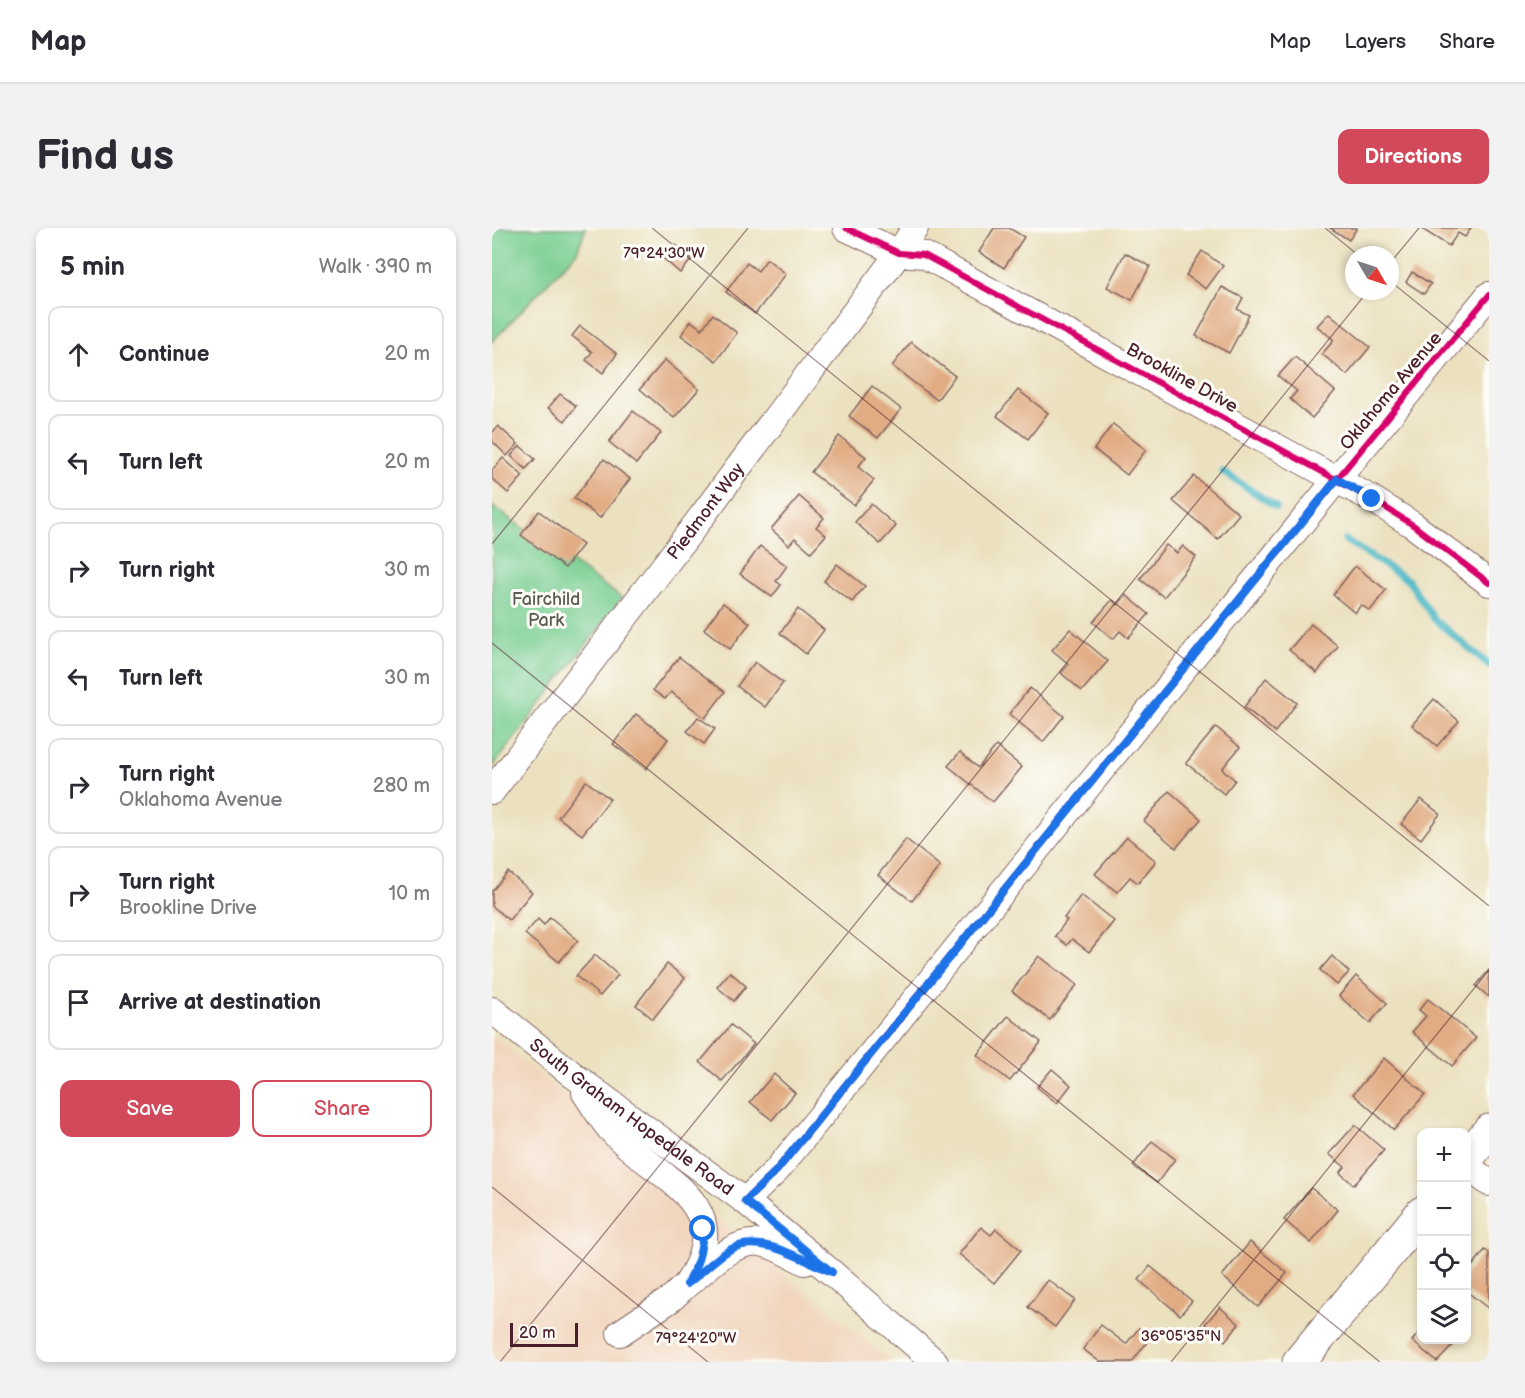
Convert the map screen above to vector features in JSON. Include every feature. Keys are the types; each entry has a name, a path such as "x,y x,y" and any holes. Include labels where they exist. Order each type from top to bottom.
{"main road":[{"path":"1471,1154 1489,1131"},
{"path":"1299,1362 1417,1219"}],"street":[{"name":"Brookline Drive","path":"846,228 899,253 924,255 1337,479 1413,525 1489,583"},
{"name":"Piedmont Way","path":"494,785 697,523 899,253 915,228"},
{"name":"Oklahoma Avenue","path":"745,1201 777,1170 1489,295"},
{"name":"South Graham Hopedale Road","path":"492,1010 573,1075 745,1201 832,1272 934,1362"},
{"path":"573,1075 612,1131 693,1201 700,1214 703,1229 702,1246 697,1269 687,1284"},
{"path":"1471,1168 1489,1183"},
{"path":"620,1333 672,1299 731,1249 747,1243 777,1249 832,1272"}],"shaded area":[{"path":"492,1036 564,1094 892,1362 492,1362"}],"green space":[{"path":"492,228 586,228 577,252 492,342"},
{"name":"Fairchild Park","path":"492,506 622,598 492,768"}],"building":[{"path":"994,228 1009,228 1024,237 1004,268 979,252"},
{"path":"1330,228 1357,228 1349,240"},
{"path":"1420,228 1471,228 1465,237 1458,233 1449,246"},
{"path":"676,245 692,259 680,273 664,259"},
{"path":"1202,251 1223,266 1206,289 1186,275"},
{"path":"1125,253 1150,266 1132,300 1107,287"},
{"path":"767,259 786,274 755,314 726,292 747,263 758,271"},
{"path":"1412,272 1431,284 1424,294 1406,282"},
{"path":"1222,287 1243,298 1237,309 1249,315 1229,353 1196,336"},
{"path":"1329,313 1370,347 1347,375 1322,354 1334,340 1317,326"},
{"path":"713,314 737,333 716,361 681,335 691,321 702,329"},
{"path":"580,326 617,354 603,373 586,360 592,352 572,336"},
{"path":"911,342 955,376 937,400 892,366"},
{"path":"1295,357 1335,391 1312,418 1290,399 1297,391 1278,376"},
{"path":"665,360 699,389 674,418 640,389"},
{"path":"872,386 901,409 878,438 849,416"},
{"path":"1018,390 1048,413 1028,439 997,416"},
{"path":"560,394 576,406 565,421 548,408"},
{"path":"633,411 661,433 636,464 609,442"},
{"path":"1113,424 1146,450 1127,475 1094,449"},
{"path":"498,426 518,444 507,456 492,441 492,433"},
{"path":"839,436 866,457 858,467 874,480 854,505 811,472"},
{"path":"520,446 535,459 526,469 511,456"},
{"path":"503,458 523,476 508,493 492,479 492,470"},
{"path":"604,459 630,479 600,518 574,498"},
{"path":"1194,476 1239,514 1218,539 1173,501"},
{"path":"799,496 824,518 816,527 826,535 811,552 795,538 789,545 771,529"},
{"path":"871,504 896,526 880,544 855,522"},
{"path":"539,511 583,545 565,568 521,535"},
{"path":"1166,545 1177,553 1183,546 1196,557 1164,597 1140,579"},
{"path":"760,546 787,566 776,581 781,585 772,597 740,574"},
{"path":"837,564 865,586 852,602 824,581"},
{"path":"1355,566 1386,590 1370,611 1361,605 1355,613 1333,595"},
{"path":"1126,595 1149,614 1128,638 1120,631 1113,639 1093,622 1112,600 1118,605"},
{"path":"723,603 750,623 730,649 704,629"},
{"path":"798,609 824,630 806,654 780,633"},
{"path":"1311,624 1338,646 1317,673 1289,650"},
{"path":"1070,629 1108,661 1082,691 1061,673 1069,664 1052,650"},
{"path":"679,657 725,692 705,718 671,692 665,699 653,690"},
{"path":"755,662 783,683 765,707 737,686"},
{"path":"1266,678 1297,703 1275,732 1244,707"},
{"path":"1030,688 1064,716 1043,742 1009,714"},
{"path":"1434,699 1459,721 1437,746 1412,725"},
{"path":"636,714 668,739 646,769 613,744"},
{"path":"698,717 715,729 704,744 687,731"},
{"path":"1216,727 1240,747 1222,769 1235,780 1224,794 1186,763"},
{"path":"996,746 1022,767 993,802 948,766 960,752 978,768"},
{"path":"586,781 610,799 582,835 558,817"},
{"path":"1169,791 1201,819 1176,848 1144,821"},
{"path":"1421,799 1440,814 1421,839 1401,824"},
{"path":"1127,837 1156,861 1138,883 1130,877 1117,892 1095,874"},
{"path":"906,839 940,866 912,901 878,875"},
{"path":"508,872 532,892 509,920 492,906 492,891"},
{"path":"1081,895 1114,921 1089,952 1072,939 1067,945 1055,936 1067,920 1064,918"},
{"path":"550,917 578,940 559,962 525,934 538,919 544,925"},
{"path":"595,955 618,975 600,996 576,976"},
{"path":"1039,956 1077,985 1050,1020 1012,991"},
{"path":"1332,956 1349,972 1337,985 1320,970"},
{"path":"667,964 685,978 653,1019 636,1005"},
{"path":"1489,970 1489,997 1476,986"},
{"path":"730,972 746,986 734,1001 717,987"},
{"path":"1356,976 1387,1003 1370,1023 1339,996"},
{"path":"1428,999 1476,1038 1452,1066 1412,1032 1426,1016 1419,1010"},
{"path":"1008,1016 1041,1042 1010,1081 977,1055"},
{"path":"731,1025 754,1044 722,1081 700,1062"},
{"path":"1384,1058 1425,1094 1394,1130 1353,1094"},
{"path":"1052,1069 1071,1085 1057,1103 1037,1087"},
{"path":"774,1074 795,1093 772,1120 750,1102"},
{"path":"1355,1125 1384,1150 1354,1185 1340,1173 1345,1167 1329,1154"},
{"path":"1152,1141 1175,1159 1157,1183 1133,1166"},
{"path":"1311,1188 1338,1210 1311,1243 1284,1220"},
{"path":"981,1227 991,1235 996,1229 1021,1250 994,1283 959,1254"},
{"path":"1250,1242 1287,1273 1258,1307 1222,1276"},
{"path":"1485,1250 1489,1253 1489,1309 1471,1295 1471,1268"},
{"path":"1150,1266 1192,1301 1180,1315 1139,1280"},
{"path":"1048,1280 1075,1300 1055,1327 1028,1307"},
{"path":"1220,1307 1239,1324 1225,1341 1205,1324"},
{"path":"1101,1325 1126,1344 1139,1328 1151,1337 1132,1362 1100,1362 1083,1349"},
{"path":"1417,1335 1417,1344 1454,1344 1437,1362 1412,1341"}],"waterway":[{"path":"1222,471 1276,507"},
{"path":"1345,540 1408,580 1434,619 1489,665"}],"cycle path":[{"path":"846,228 899,253 924,255 1372,499 1413,525 1489,583"},
{"path":"745,1201 777,1170 1489,295"}],"route":[{"path":"703,1229 697,1269 687,1284 731,1249 747,1243 777,1249 832,1272 745,1201 777,1170 1337,479 1372,499"}]}
